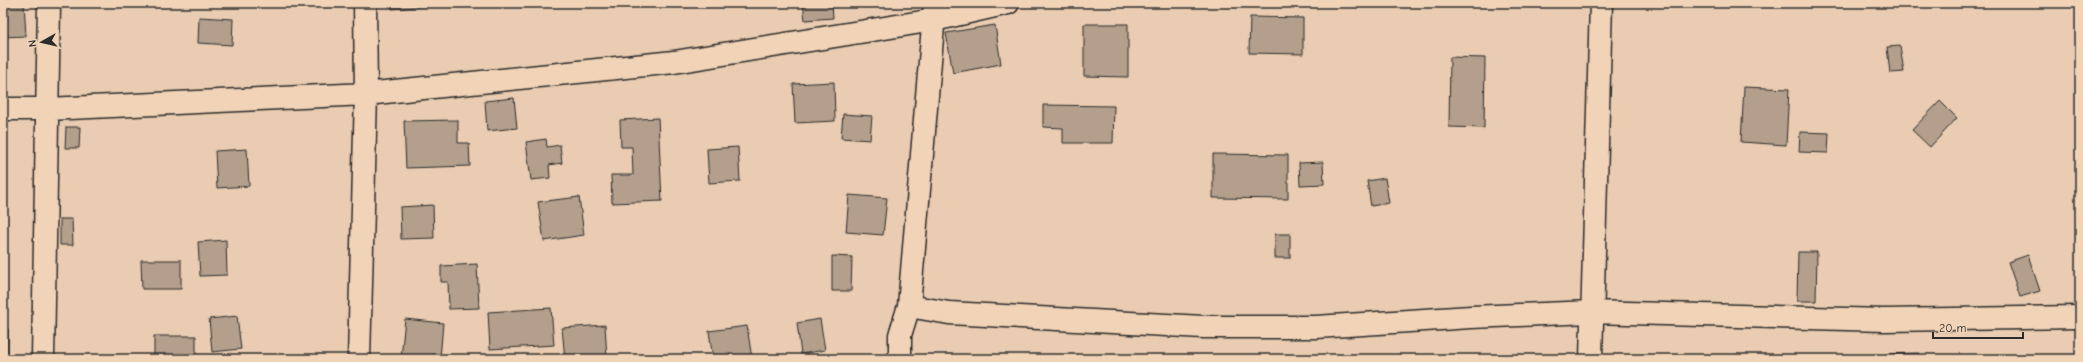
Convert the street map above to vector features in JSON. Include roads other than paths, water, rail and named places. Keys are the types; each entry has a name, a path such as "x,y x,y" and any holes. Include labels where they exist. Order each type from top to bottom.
{"street":[{"path":"43,359 49,3"},
{"path":"359,359 366,94 365,3"},
{"path":"3,109 48,109 366,94 674,62 934,12 1008,3"},
{"path":"1591,359 1591,312 1601,3"},
{"path":"900,359 900,335 909,306 934,12"},
{"path":"909,306 948,313 1203,327 1316,327 1591,312 1884,320 2080,317"}]}
